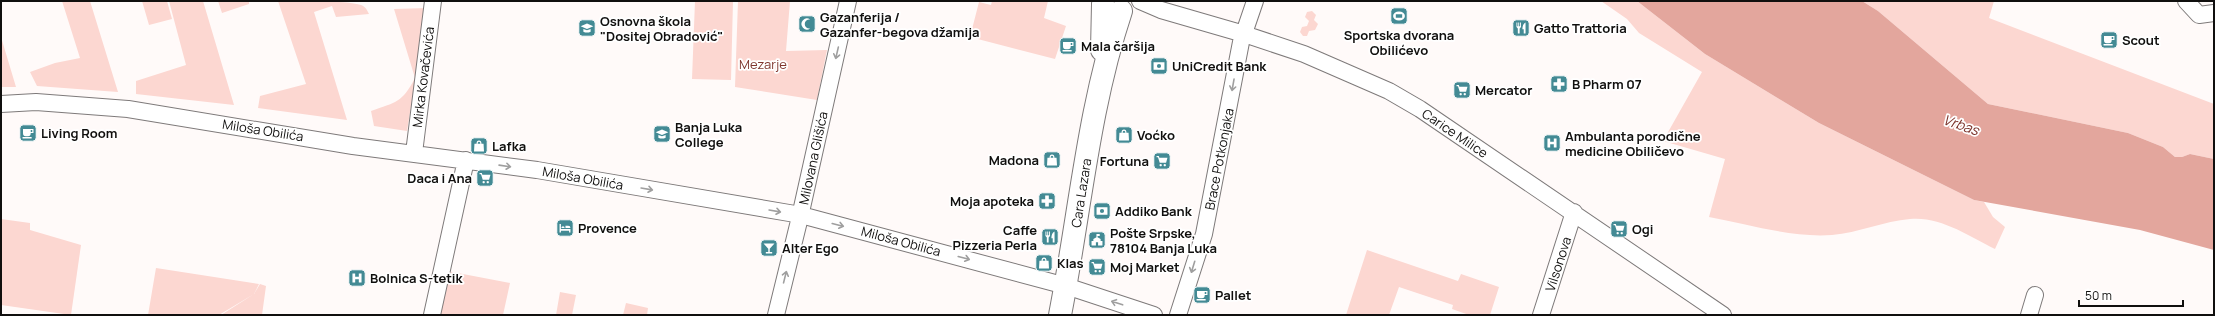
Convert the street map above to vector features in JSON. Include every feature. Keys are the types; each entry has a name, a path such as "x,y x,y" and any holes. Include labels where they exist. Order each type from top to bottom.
{"street":[{"name":"Mirka Kovačevića","path":"414,153 429,1"},
{"name":"Milovana Glišića","path":"776,315 801,215 848,1"},
{"name":"Brace Potkonjaka","path":"1178,315 1204,234 1241,42 1254,1"},
{"path":"2186,1 2199,15 2214,13"},
{"name":"Carice Milice","path":"1120,5 1159,9 1244,34 1304,54 1389,91 1420,109 1574,212 1723,315"},
{"name":"Cara Lazara","path":"1060,315 1066,286 1081,182 1103,72 1120,5"},
{"name":"Miloša Obilića","path":"1,104 36,102 105,106 246,127 355,146 537,170 801,215 1066,286 1154,315"},
{"path":"432,315 441,269 448,249 466,160"},
{"name":"Vilsonova","path":"1541,315 1574,212"},
{"path":"2029,315 2035,295"}],"green space":[{"path":"62,1 90,1 118,92 37,86 30,72 55,63 80,58"},
{"path":"142,1 167,1 172,19 149,25"},
{"path":"169,1 203,1 234,105 136,94 136,81 186,65"},
{"path":"218,1 249,1 249,4 222,13"},
{"path":"278,1 345,2 361,5 367,10 369,14 336,17 332,6 314,12 347,120 258,108 260,96 306,84"},
{"path":"695,1 733,1 731,80 692,79"},
{"name":"Mezarje","path":"738,1 790,1 786,51 827,50 817,100 735,87"},
{"path":"992,1 1048,1 1044,18 1066,26 1055,59 970,37 979,2 991,5"},
{"path":"1601,1 1637,1 1705,54 1819,123 1974,200 1984,202 1993,217 2005,227 1995,249 1954,228 1921,219 1900,220 1842,234 1817,235 1770,230 1709,217 1725,159 1663,141 1702,72 1639,33 1627,19"},
{"path":"1862,1 1994,1 1989,18 2214,104 2214,159 2190,154 2182,157 2175,157 2163,147 2128,133 1988,104 1878,11"},
{"path":"427,8 407,131 374,126 371,111 387,106 402,97 415,78 394,9"},
{"path":"1312,11 1316,15 1314,20 1318,24 1315,30 1309,31 1307,36 1303,36 1300,32 1302,27 1307,26 1309,21 1305,17 1307,12"},
{"path":"1,37 16,87 1,87"},
{"path":"1,219 30,223 30,230 81,245 71,315 1,305"},
{"path":"1367,250 1458,281 1461,274 1499,287 1490,315 1469,315 1452,309 1453,305 1399,287 1389,315 1346,315"},
{"path":"156,268 259,284 254,294 219,315 148,315"},
{"path":"442,270 510,283 503,315 434,315"},
{"path":"260,284 266,286 262,315 221,315 254,294"},
{"path":"560,292 576,295 572,315 556,315"},
{"path":"626,303 648,308 647,315 623,315"}],"water":[{"name":"Vrbas","path":"1637,1 1862,1 1878,11 1988,104 2128,133 2163,147 2175,157 2182,157 2190,154 2214,159 2214,250 2140,230 1974,200 1819,123 1705,54"}],"place":[{"name":"Sportska dvorana Obilićevo","path":"1399,16"},
{"name":"Gazanferija / Gazanfer-begova džamija","path":"807,24"},
{"name":"Osnovna škola \"Dositej Obradović\"","path":"587,28"},
{"name":"Gatto Trattoria","path":"1521,28"},
{"name":"Scout","path":"2109,40"},
{"name":"Mala čaršija","path":"1068,46"},
{"name":"UniCredit Bank","path":"1159,66"},
{"name":"B Pharm 07","path":"1559,84"},
{"name":"Mercator","path":"1462,90"},
{"name":"Living Room","path":"28,133"},
{"name":"Banja Luka College","path":"662,134"},
{"name":"Voćko","path":"1124,135"},
{"name":"Ambulanta porodične medicine Obiličevo","path":"1552,143"},
{"name":"Lafka","path":"479,146"},
{"name":"Madona","path":"1052,160"},
{"name":"Fortuna","path":"1162,161"},
{"name":"Daca i Ana","path":"485,178"},
{"name":"Моја аpoteka","path":"1047,201"},
{"name":"Addiko Bank","path":"1102,211"},
{"name":"Provence","path":"565,228"},
{"name":"Ogi","path":"1619,229"},
{"name":"Caffe Pizzeria Perla","path":"1050,237"},
{"name":"Pošte Srpske, 78104 Banja Luka","path":"1097,240"},
{"name":"Alter Ego","path":"769,248"},
{"name":"Klas","path":"1044,263"},
{"name":"Moj Market","path":"1097,267"},
{"name":"Bolnica S-tetik","path":"357,278"},
{"name":"Pallet","path":"1202,295"}]}
